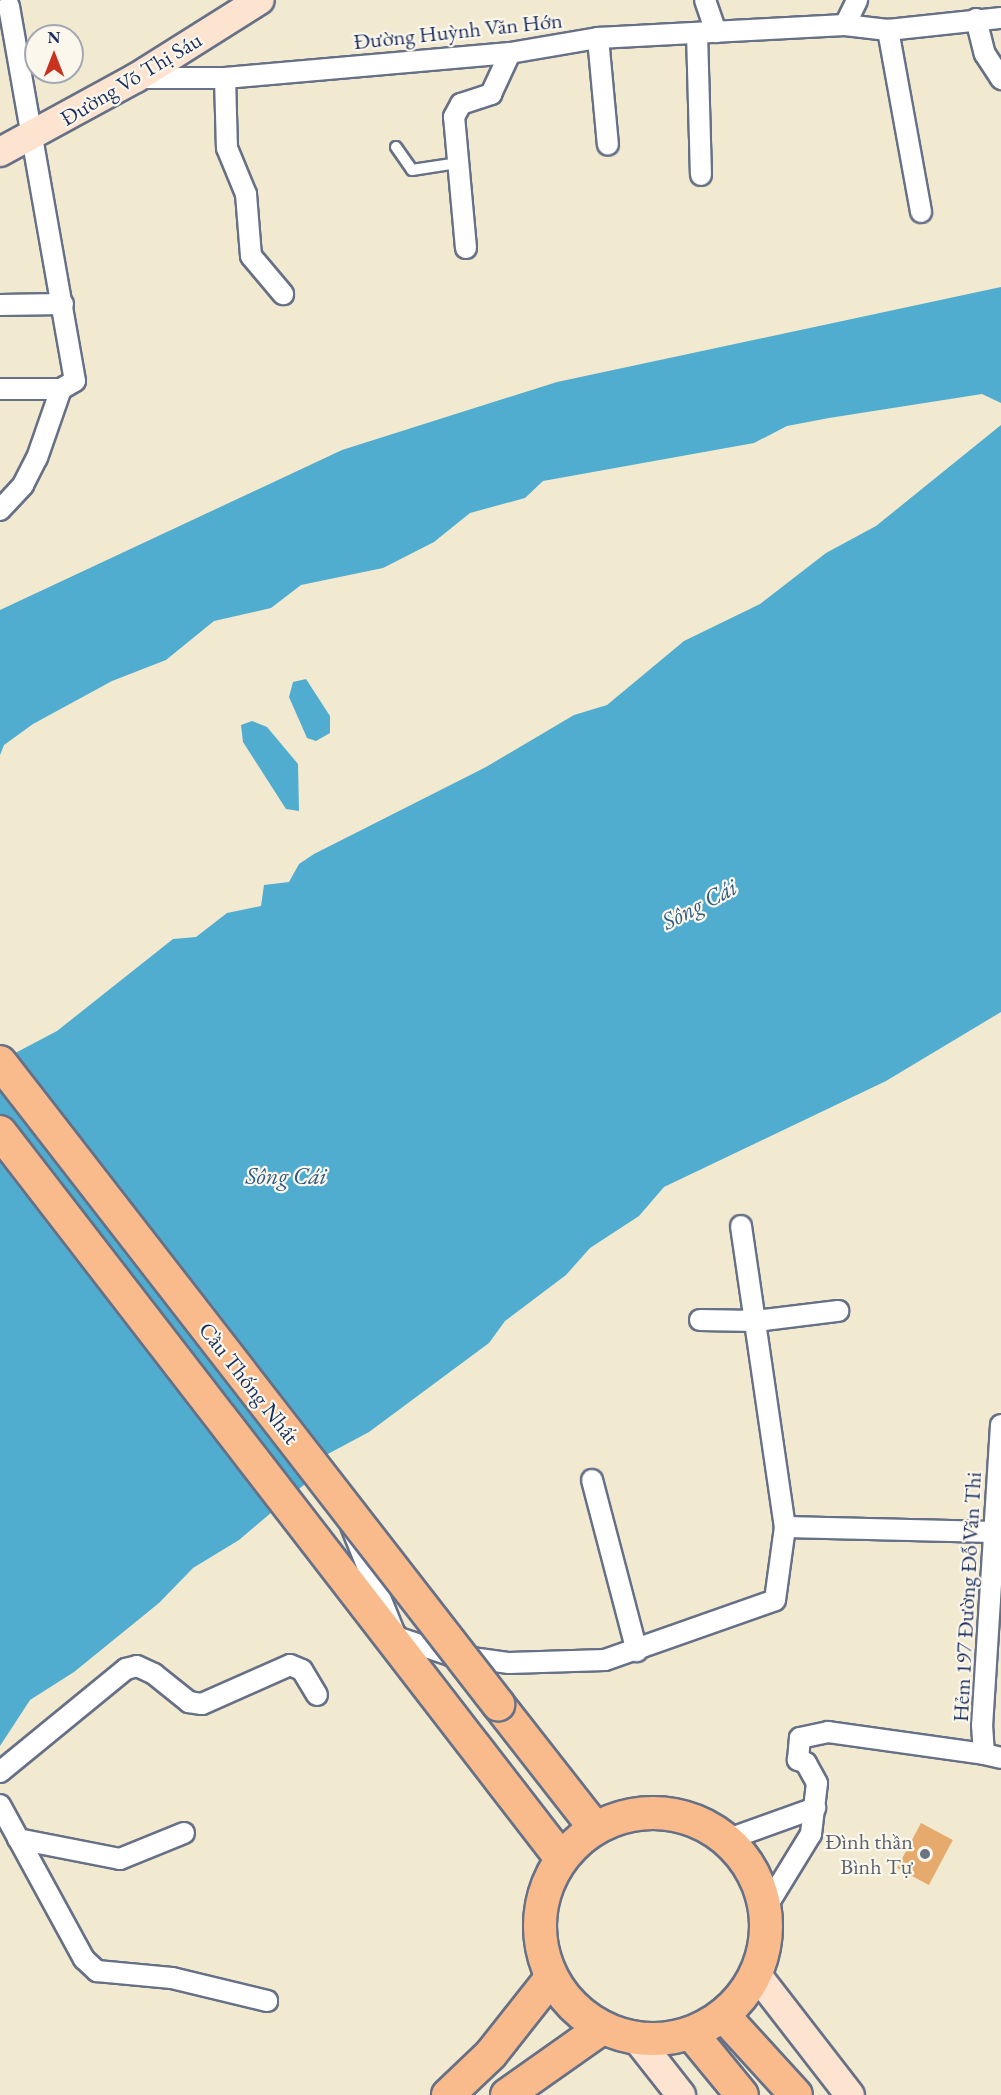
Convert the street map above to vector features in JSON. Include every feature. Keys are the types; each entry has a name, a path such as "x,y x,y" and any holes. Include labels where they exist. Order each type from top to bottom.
{"main road":[{"name":"Đường Võ Thị Sáu","path":"0,152 35,137 136,78 260,0"},
{"name":"Cầu Thống Nhất","path":"0,1062 595,1828"},
{"name":"Cầu Thống Nhất","path":"0,1132 561,1858"},
{"path":"659,1813 702,1824 726,1840 750,1868 765,1909 764,1953 756,1974 723,2015 692,2033 637,2039 602,2028 572,2007 551,1978 539,1916 561,1858 595,1828 636,1814 659,1813"},
{"path":"756,1974 849,2095"},
{"path":"448,2095 491,2054 551,1978"},
{"path":"723,2015 796,2095"},
{"path":"507,2095 602,2028"},
{"path":"692,2033 742,2095"},
{"path":"637,2039 681,2095"}],"street":[{"path":"705,0 716,32"},
{"path":"845,25 857,0"},
{"path":"0,389 61,389 75,381 35,137 9,6"},
{"name":"Đường Huỳnh Văn Hớn","path":"136,78 225,78 510,53 598,38 845,25 888,30 1001,18"},
{"path":"976,19 985,54 1001,80"},
{"path":"888,30 921,212"},
{"path":"697,33 701,175"},
{"path":"598,38 608,144"},
{"path":"466,248 454,117 461,105 491,94 510,53"},
{"path":"225,78 227,148 246,194 251,256 283,294"},
{"path":"0,305 63,304"},
{"path":"0,510 23,485 37,458 61,389"},
{"path":"339,1493 378,1603 396,1636 450,1655 509,1663 605,1660 637,1651 775,1600 785,1527 741,1226"},
{"path":"700,1320 756,1321 838,1311"},
{"name":"Hẻm 197 Đường Đỗ Văn Thi","path":"992,1756 998,1564 993,1532 1001,1425"},
{"path":"592,1480 637,1651"},
{"path":"785,1527 993,1532"},
{"path":"0,1772 126,1669 145,1670 189,1702 202,1704 290,1665 302,1670 317,1695"},
{"path":"765,1909 812,1834 817,1783 806,1764 798,1760 797,1749 800,1738 809,1734 828,1732 992,1756"},
{"path":"0,1805 84,1959 97,1971 172,1978 267,2001"},
{"path":"726,1840 815,1808"},
{"path":"18,1839 120,1859 184,1833"}],"lane":[{"path":"396,147 412,170 458,163"}],"water":[{"path":"1001,287 1001,403 982,394 829,418 787,426 754,443 543,481 525,498 470,513 434,542 383,568 301,585 271,608 214,621 166,660 112,681 33,724 4,745 0,755 0,610 342,450 557,382"},
{"name":"Sông Cái","path":"1001,425 1001,1012 886,1081 664,1187 639,1216 590,1248 566,1275 505,1321 489,1343 369,1432 326,1455 305,1484 239,1540 193,1568 159,1603 74,1672 30,1700 0,1746 0,1061 57,1031 173,939 196,937 227,913 261,906 264,885 289,882 299,864 314,854 486,767 574,715 607,705 684,641 760,604 826,553 876,526"},
{"path":"306,679 330,716 330,733 316,741 307,738 289,697 293,682"},
{"path":"252,721 267,727 298,764 299,811 286,809 243,742 241,725"}],"building":[{"name":"Đình thần Bình Tự","path":"921,1823 953,1840 929,1885 897,1868"}],"place":[{"name":"Đình thần Bình Tự","path":"925,1854"}]}
